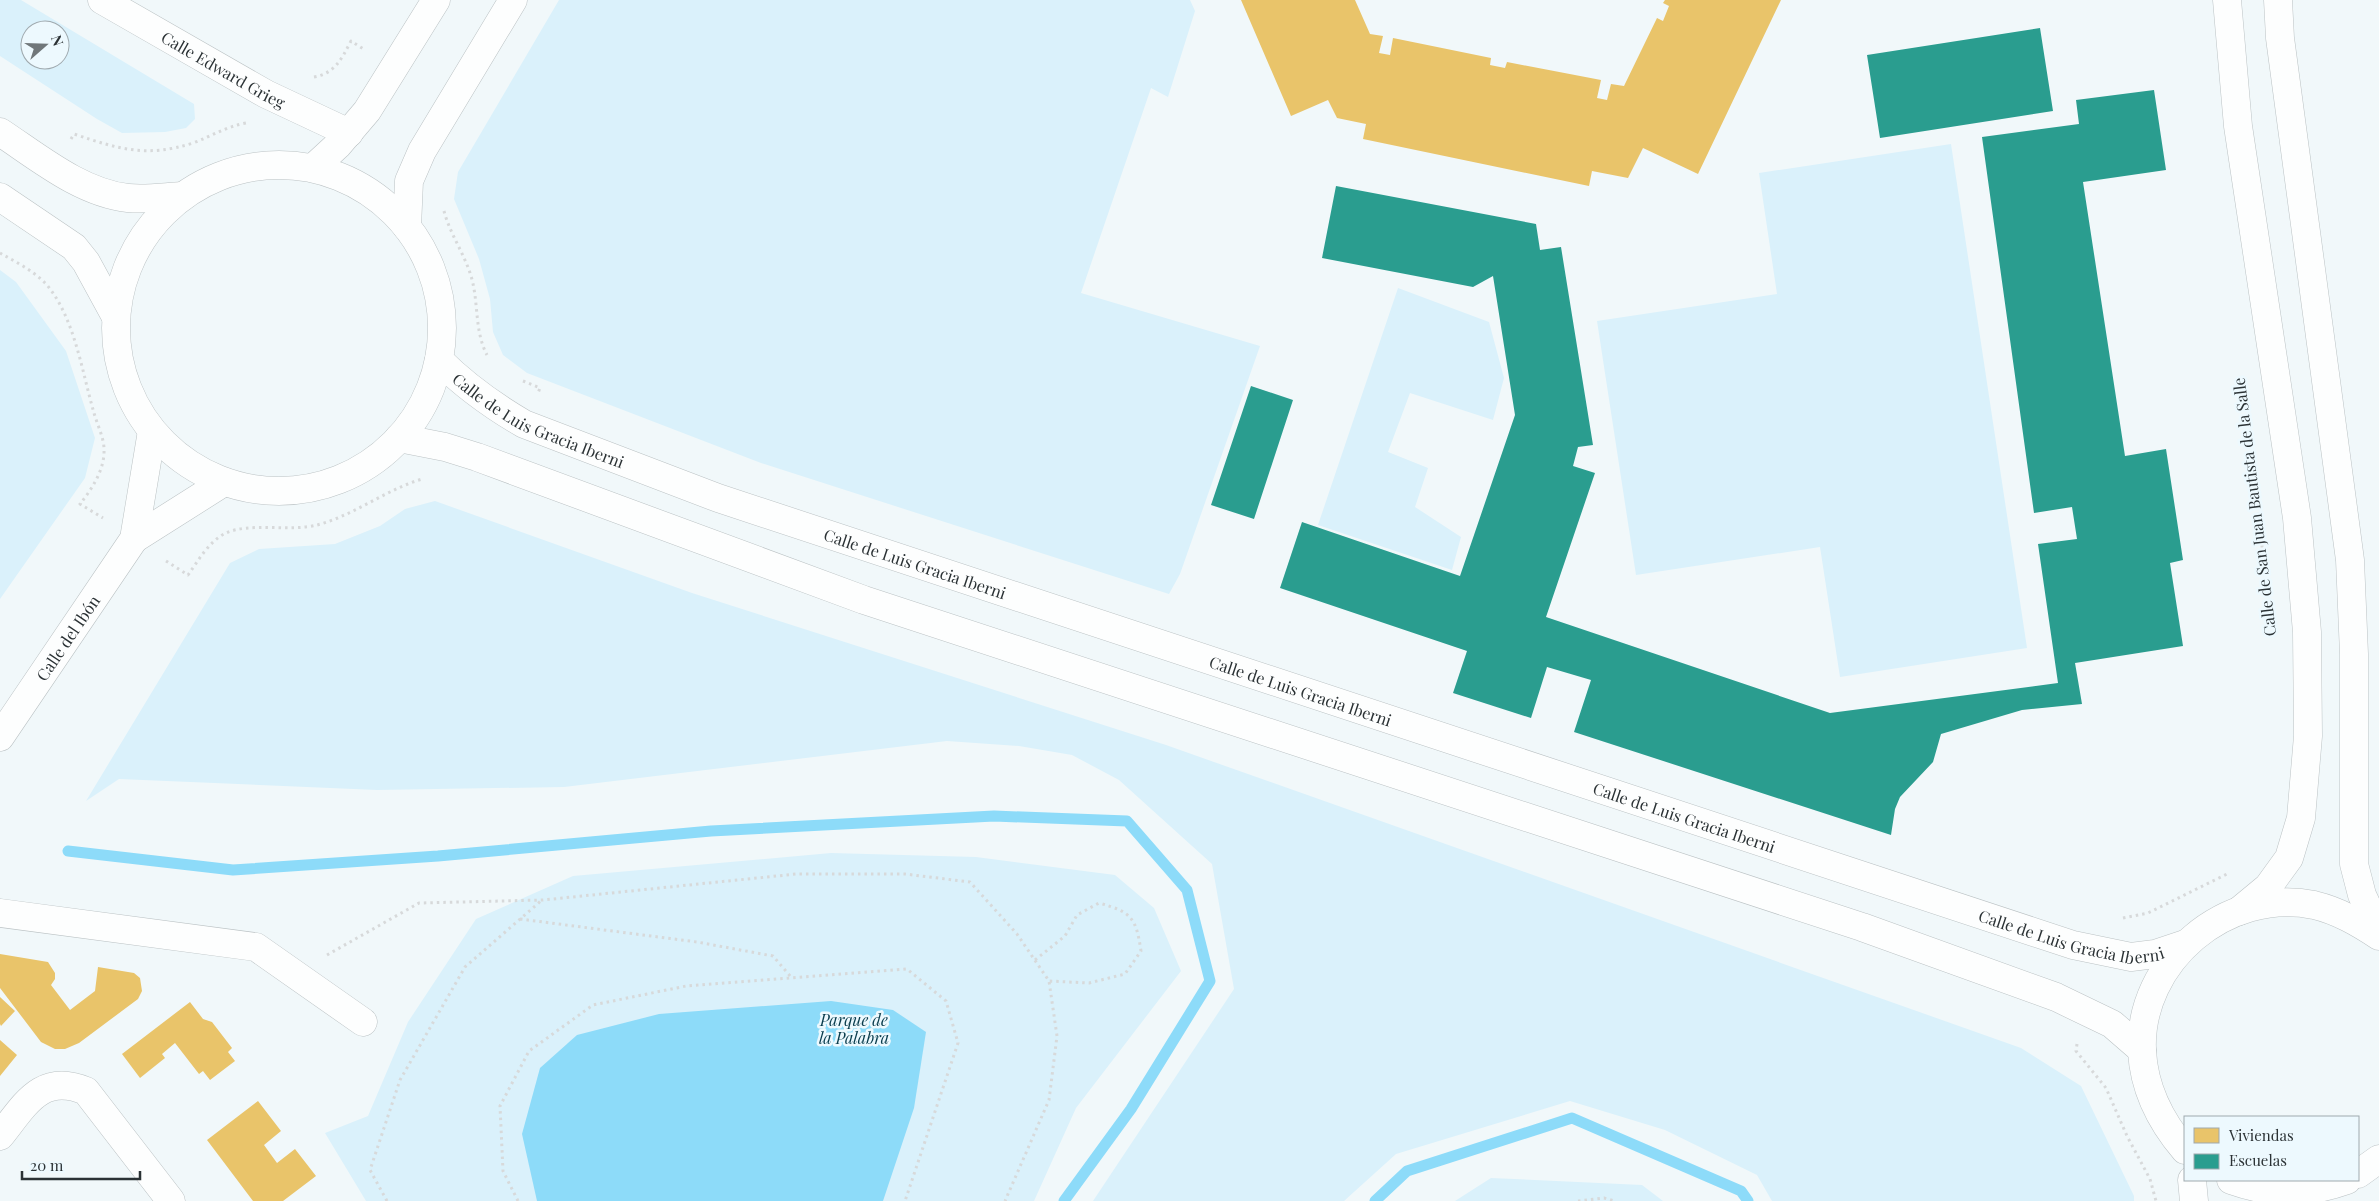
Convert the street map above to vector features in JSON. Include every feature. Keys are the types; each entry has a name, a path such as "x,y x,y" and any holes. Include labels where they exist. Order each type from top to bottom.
{"main road":[{"name":"Calle Edward Grieg","path":"102,0 266,94 349,133"},
{"path":"312,168 349,133 367,111 436,0"},
{"path":"407,227 409,181 422,152 513,0"},
{"path":"2227,0 2238,126 2297,518 2307,632 2308,736 2301,818 2288,858 2268,887 2239,911"},
{"path":"2278,0 2280,38 2350,560 2354,654 2354,864 2362,895 2379,932"},
{"path":"0,132 54,168 91,188 128,198 182,196"},
{"path":"285,164 312,168 339,176 365,189 387,206 407,227 422,250 433,276 440,304 439,360 426,397 417,415 399,438 376,460 348,476 318,487 286,492 254,490 224,482 196,470 172,452 152,431 138,411 127,389 116,341 116,317 120,289 129,262 142,238 160,215 182,196 205,182 231,172 258,166 285,164"},
{"path":"0,197 74,247 86,262 116,317"},
{"name":"Calle de Luis Gracia Iberni","path":"439,360 462,383 524,424 718,498 1997,920 2104,953 2131,957 2155,954 2185,944"},
{"name":"Calle del Ibón","path":"134,539 152,431"},
{"path":"399,438 445,446 484,459 864,600 1862,927 2056,997 2086,1010 2112,1024 2142,1050"},
{"name":"Calle del Ibón","path":"0,737 134,539 224,482"},
{"path":"2184,1150 2162,1121 2148,1087 2142,1050 2147,1011 2161,975 2185,944 2207,926 2239,911 2276,903 2314,905 2350,917 2379,936"},
{"path":"0,913 256,947 363,1022"},
{"path":"0,1136 34,1094 57,1086 74,1086 86,1091 171,1201"},
{"path":"2359,1173 2379,1159"},
{"path":"2192,1181 2194,1201"},
{"path":"2234,1181 2257,1190 2295,1197 2344,1181"}],"path":[{"path":"307,79 325,75 338,66 351,42 395,68"},
{"path":"54,168 74,134 119,149 156,152 194,142 229,126 253,122 266,94"},
{"path":"443,206 446,219 471,276 476,296 478,329 483,348 492,363"},
{"path":"518,379 540,388 524,424"},
{"name":"Calle de San Juan Bautista de la Salle","path":"2252,465 2265,571"},
{"path":"2104,953 2116,922 2123,918 2148,913 2231,872"},
{"path":"293,974 419,903 543,900 796,874 905,874 970,882 1018,934 1049,981 1058,1036 1049,1100 1005,1201"},
{"path":"387,1201 370,1170 400,1080 465,966 543,900"},
{"path":"1035,960 1065,936 1077,915 1099,903 1121,909 1137,926 1141,950 1125,974 1089,983 1049,981"},
{"path":"520,919 688,940 773,956 792,978"},
{"path":"518,1201 503,1171 500,1106 529,1051 593,1005 686,986 907,969 946,1001 958,1043 905,1201"},
{"path":"2086,1010 2076,1051 2106,1088 2127,1136 2150,1179 2156,1201"},
{"path":"1578,1201 1604,1198 1615,1201"}],"green space":[{"path":"0,0 21,0 54,20 20,20 20,69 0,56"},
{"path":"559,0 1190,0 1195,11 1168,97 1151,88 1081,293 1260,346 1180,574 1169,594 761,463 527,373 503,355 493,332 490,299 479,259 454,199 458,172"},
{"path":"70,29 194,104 195,119 186,128 165,132 122,133 22,70 70,70"},
{"path":"1951,144 2027,648 1840,677 1820,547 1636,575 1597,321 1777,294 1759,173"},
{"path":"0,270 16,282 66,351 95,438 85,478 0,599"},
{"path":"1398,288 1489,322 1504,378 1493,420 1410,393 1388,452 1428,468 1415,507 1461,537 1452,570 1318,525"},
{"path":"435,501 692,593 1166,745 2021,1048 2081,1086 2134,1196 2134,1201 1772,1201 1757,1175 1665,1130 1570,1101 1396,1154 1344,1201 1093,1201 1234,989 1212,864 1119,780 1072,755 1019,746 947,741 564,787 377,790 119,779 86,801 230,563 259,549 335,544 380,526 405,509"},
{"name":"Parque de la Palabra","path":"831,853 976,857 1115,875 1154,908 1181,971 1076,1108 1034,1201 366,1201 325,1133 368,1116 408,1022 476,919 573,876"},
{"path":"1491,1178 1642,1185 1663,1201 1455,1201"}],"water":[{"path":"831,1001 893,1010 926,1032 914,1108 883,1201 537,1201 522,1134 540,1068 577,1035 659,1014"}],"building: Viviendas":[{"path":"1241,0 1355,0 1370,34 1383,36 1379,53 1390,55 1393,38 1491,58 1490,65 1505,68 1507,62 1601,80 1597,98 1607,100 1611,84 1624,86 1657,18 1663,21 1669,6 1663,3 1665,0 1781,0 1698,174 1643,148 1628,178 1592,171 1589,186 1363,139 1366,124 1337,118 1328,100 1291,116"},
{"path":"0,954 48,962 55,973 55,979 51,985 70,1010 95,991 98,967 134,973 140,978 142,991 138,999 79,1043 65,1049 55,1049 41,1042 0,988"},
{"path":"0,997 15,1011 1,1026 0,1024"},
{"path":"190,1002 203,1019 212,1022 232,1048 228,1052 235,1061 210,1080 203,1071 199,1074 175,1043 162,1054 165,1058 140,1078 122,1054"},
{"path":"0,1040 17,1055 0,1076"},
{"path":"258,1101 281,1131 264,1145 277,1163 295,1149 316,1176 283,1201 253,1201 207,1140"}],"building: Escuelas":[{"path":"2040,28 2053,111 1880,138 1867,55"},
{"path":"2154,90 2166,170 2083,182 2125,456 2166,449 2183,560 2170,563 2183,646 2075,663 2082,704 2022,710 1941,734 1933,762 1900,797 1895,809 1891,835 1574,732 1591,680 1547,667 1531,718 1453,693 1467,651 1280,588 1302,522 1460,576 1515,415 1493,276 1473,287 1322,258 1336,186 1536,224 1540,250 1561,247 1593,445 1578,447 1573,466 1595,473 1546,617 1830,713 2058,683 2038,544 2077,539 2072,507 2034,513 1982,137 2079,124 2076,100"},
{"path":"1251,386 1293,400 1254,519 1211,505"}],"waterway":[{"path":"68,851 233,870 438,856 711,831 994,816 1127,821 1187,890 1210,981 1131,1109 1064,1201"},
{"path":"1375,1201 1407,1171 1572,1118 1741,1191 1748,1201"}]}
